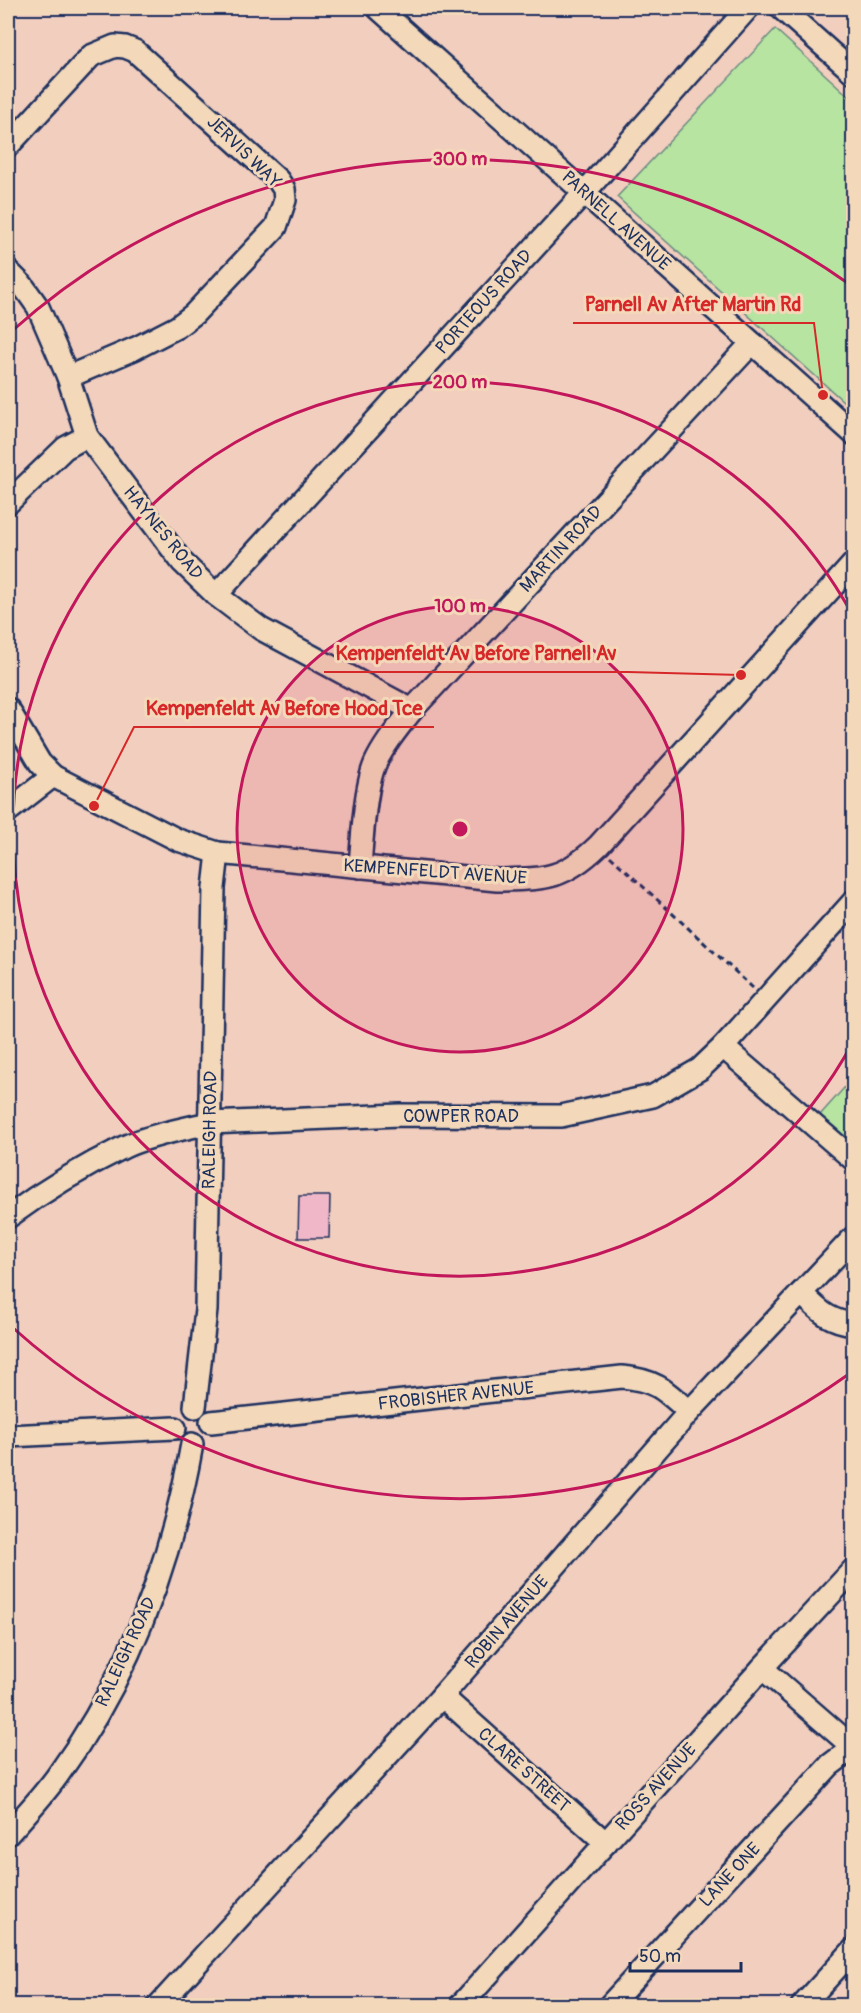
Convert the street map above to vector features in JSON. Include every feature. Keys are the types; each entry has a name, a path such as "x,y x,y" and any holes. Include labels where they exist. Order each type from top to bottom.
{"street":[{"name":"PARNELL AVENUE","path":"378,8 854,434"},
{"name":"PORTEOUS ROAD","path":"216,595 584,193 748,8"},
{"path":"781,8 854,73"},
{"name":"JERVIS WAY","path":"8,146 91,56 115,46 125,47 135,51 278,180 284,189 285,200 276,227 194,314 177,327 136,348 68,377"},
{"name":"HAYNES ROAD","path":"8,271 23,286 38,307 68,377 87,436 165,540 198,578 216,595 261,629 412,710"},
{"name":"MARTIN ROAD","path":"360,867 369,787 374,766 412,710 752,343"},
{"path":"8,503 65,448 87,436"},
{"name":"KEMPENFELDT AVENUE","path":"8,709 40,763 53,776 178,840 218,853 497,880 539,879 569,870 582,862 599,845 854,563"},
{"path":"8,811 53,776"},
{"name":"RALEIGH ROAD","path":"195,1407 206,1310 214,888 218,853"},
{"name":"COWPER ROAD","path":"8,1217 36,1196 125,1146 209,1123 400,1115 561,1116 653,1096 700,1069 723,1047 854,901"},
{"path":"723,1047 854,1160"},
{"name":"ROBIN AVENUE","path":"158,2006 442,1696 689,1412 854,1237"},
{"path":"801,1293 827,1316 839,1323 854,1324"},
{"name":"FROBISHER AVENUE","path":"211,1422 622,1377 650,1381 668,1393 689,1412"},
{"path":"195,1407 205,1412 211,1422 211,1427 203,1442 192,1444 180,1439 175,1428 180,1413 195,1407"},
{"path":"8,1436 175,1428"},
{"name":"RALEIGH ROAD","path":"8,1833 57,1777 100,1711 124,1666 153,1596 168,1550 192,1444"},
{"name":"ROSS AVENUE","path":"460,2006 762,1668 854,1569"},
{"path":"762,1668 853,1748"},
{"name":"CLARE STREET","path":"442,1696 606,1843"},
{"name":"LANE ONE","path":"609,2006 830,1765 853,1748"},
{"path":"802,2006 854,1949"}],"path":[{"path":"599,845 766,1000"}],"green space":[{"path":"775,29 853,100 853,410 617,197"},
{"path":"853,1078 853,1145 820,1115"}],"building":[{"path":"299,1196 330,1196 329,1238 298,1238"}],"place":[{"name":"Parnell Av After Martin Rd","path":"823,395"},
{"name":"Kempenfeldt Av Before Parnell Av","path":"741,675"},
{"name":"Kempenfeldt Av Before Hood Tce","path":"94,806"}]}
